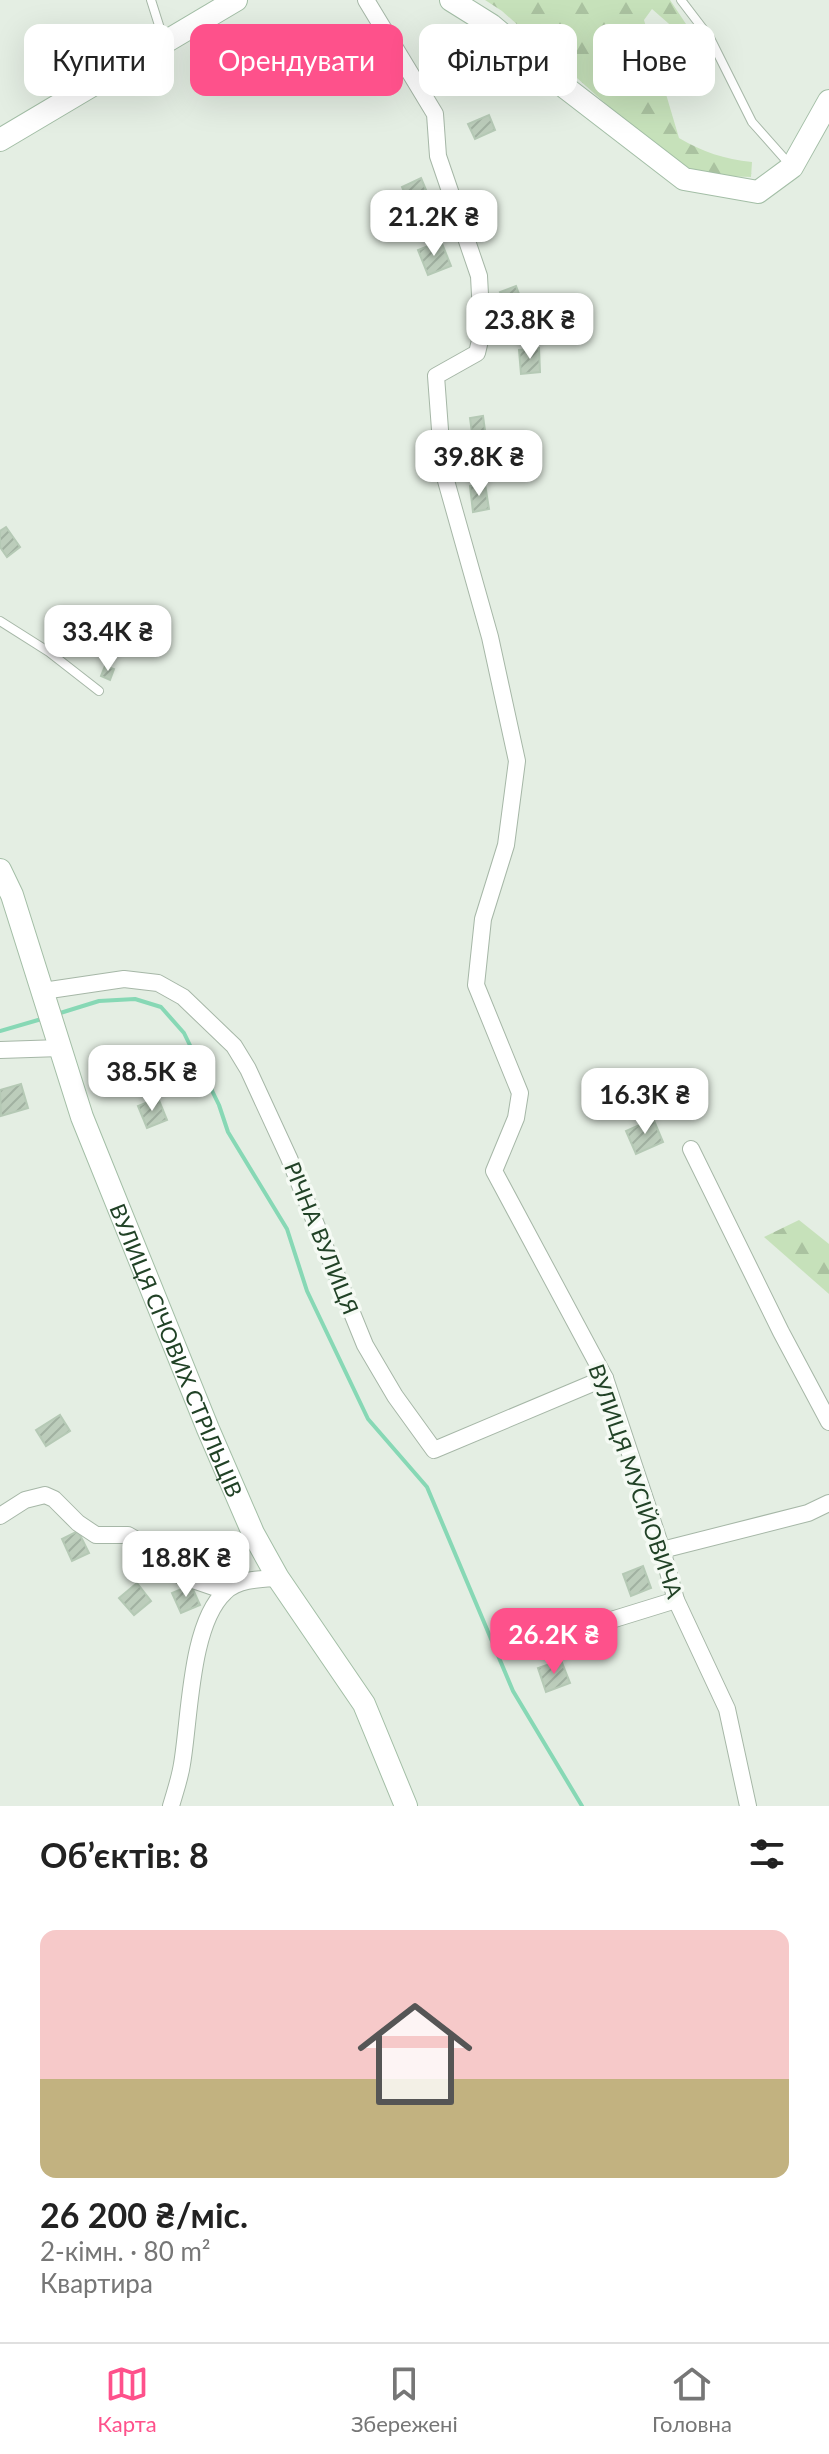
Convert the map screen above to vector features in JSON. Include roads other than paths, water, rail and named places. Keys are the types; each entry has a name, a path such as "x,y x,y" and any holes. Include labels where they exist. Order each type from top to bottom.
{"street":[{"path":"174,37 236,0"},
{"name":"ВУЛИЦЯ МУСІЙОВИЧА","path":"366,0 435,114 438,156 479,276 482,332 477,353 436,376 443,470 490,637 517,761 506,845 483,919 476,985 520,1093 516,1118 494,1171 605,1378 676,1600 727,1709 748,1806"},
{"path":"451,0 491,25 566,88 684,179 758,192 792,167 829,101"},
{"path":"0,140 74,96"},
{"name":"ВУЛИЦЯ СІЧОВИХ СТРІЛЬЦІВ","path":"0,870 12,895 82,1117 153,1297 253,1533 278,1578 364,1704 406,1806"},
{"name":"РІЧНА ВУЛИЦЯ","path":"45,998 124,979 158,983 183,997 234,1046 248,1069 289,1158 365,1345 395,1396 434,1450 605,1378"},
{"path":"0,1050 58,1038"},
{"path":"691,1149 829,1422"},
{"path":"0,1516 25,1500 45,1495 54,1499 78,1523 96,1535 128,1535 147,1546 181,1576 225,1591"},
{"path":"662,1550 808,1513 829,1503"},
{"path":"171,1806 182,1768 198,1646 213,1606 225,1591 252,1580 278,1578"},
{"path":"551,1646 608,1621 676,1600"}],"lane":[{"path":"151,0 158,24"},
{"path":"681,0 710,38 752,122 792,167"},
{"path":"0,621 49,652 99,691"}],"waterway":[{"path":"57,1014 99,1001 135,999 161,1007 184,1033 219,1105 228,1132 287,1229 307,1291 368,1419 427,1487 513,1691 582,1806"},
{"path":"0,1031 45,1018"}]}
